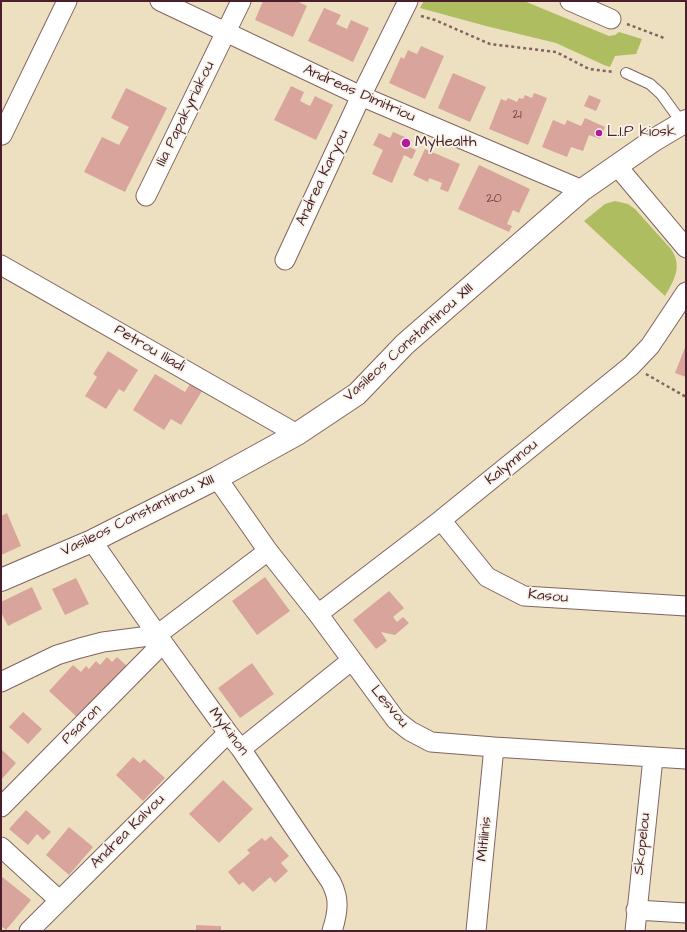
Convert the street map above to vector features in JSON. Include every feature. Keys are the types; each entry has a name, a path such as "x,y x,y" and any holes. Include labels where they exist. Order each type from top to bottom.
{"street":[{"path":"2,135 67,1"},
{"name":"Andreas Dimitriou","path":"160,1 361,96 582,190"},
{"name":"Ilia Papakyriakou","path":"146,196 241,1"},
{"path":"571,1 611,18"},
{"name":"Andrea Karyou","path":"285,260 361,96 405,7"},
{"name":"Vasileos Constantinou XIII","path":"1,580 92,541 217,478 297,434 356,394 405,344 582,190 654,140 684,122"},
{"path":"617,166 686,248"},
{"name":"Petrou Iliadi","path":"1,265 297,434"},
{"name":"Kalymnou","path":"318,614 441,520 631,366 650,346 686,292"},
{"name":"Lesvou","path":"217,478 268,551 318,614 396,720 410,732 431,742 686,760"},
{"name":"Kasou","path":"441,520 486,577 524,596 686,606"},
{"name":"Mykinon","path":"92,541 160,639 241,749 332,882 336,894 337,909 336,921 332,931"},
{"name":"Psaron","path":"1,807 160,639 268,551"},
{"path":"1,682 57,655 80,648 103,642 160,639"},
{"path":"241,749 352,660"},
{"name":"Andrea Kalvou","path":"29,931 228,732"},
{"name":"Mitilinis","path":"476,931 494,747"},
{"name":"Skopelou","path":"635,931 653,758"},
{"path":"1,847 59,900"},
{"path":"636,910 686,913"}],"lane":[{"path":"626,73 650,84 661,94 684,122"}],"path":[{"path":"405,7 490,44 556,52 589,69 626,73"},
{"path":"611,18 664,38"},
{"path":"631,366 686,397"}],"green space":[{"path":"424,1 524,1 609,36 615,35 619,32 642,39 636,54 615,56 610,67 556,43 420,8"},
{"path":"615,201 628,204 635,209 671,249 675,256 677,268 676,273 665,296 584,221 605,204"}],"building":[{"path":"263,1 297,1 307,6 293,37 255,20"},
{"path":"324,8 341,15 336,24 347,29 351,20 369,28 353,62 308,41"},
{"path":"421,46 444,56 425,99 389,83 401,57 404,59 408,50 417,54"},
{"path":"453,73 486,87 470,122 438,108"},
{"path":"291,86 304,92 300,101 310,106 315,96 333,105 316,140 274,120"},
{"path":"126,88 167,108 125,192 84,172 102,137 119,145 129,127 111,118"},
{"path":"534,93 547,98 528,145 489,129 501,99 506,101 508,98 517,102 519,98 523,99 525,95 532,98"},
{"path":"589,95 601,100 596,111 584,106"},
{"path":"585,118 605,127 600,139 589,135 583,151 571,147 567,157 542,147 553,120 565,125 567,120 581,126"},
{"path":"393,132 412,140 409,147 416,150 412,159 404,155 392,183 372,174 383,150 373,145 379,133 390,138"},
{"path":"425,149 460,164 448,192 440,189 442,183 429,178 428,182 413,175"},
{"path":"479,165 530,189 519,213 513,210 507,224 512,226 509,232 458,209"},
{"path":"686,345 686,377 675,373"},
{"path":"108,351 138,370 124,392 119,389 106,409 85,396 97,377 93,374"},
{"path":"155,374 185,392 190,384 202,391 181,425 171,419 164,430 133,410"},
{"path":"7,513 21,546 1,555 1,516"},
{"path":"265,577 290,611 257,635 232,601"},
{"path":"76,578 89,604 65,615 52,589"},
{"path":"32,587 42,609 8,626 1,612 1,602"},
{"path":"389,591 404,608 393,617 397,622 403,617 409,623 395,635 381,632 387,641 376,649 353,620"},
{"path":"107,657 112,662 117,657 127,666 78,718 49,691 73,665 81,672 86,666 89,669 96,661 100,665"},
{"path":"252,663 274,694 240,718 218,688"},
{"path":"23,712 42,729 28,744 9,727"},
{"path":"1,749 16,763 1,780"},
{"path":"133,757 140,763 144,759 165,778 143,801 116,775"},
{"path":"223,780 253,809 219,843 189,814"},
{"path":"26,810 51,832 43,840 37,834 28,845 9,829"},
{"path":"69,827 93,847 69,875 46,855"},
{"path":"271,836 289,856 281,863 288,871 275,883 270,877 253,892 243,882 239,885 228,872 250,853 247,850 262,838 265,841"},
{"path":"1,876 31,900 6,930 1,926"},
{"path":"196,925 221,926 221,931 196,931"}],"place":[{"name":"L.I.P kiosk","path":"599,133"},
{"name":"MyHealth","path":"406,143"}]}
